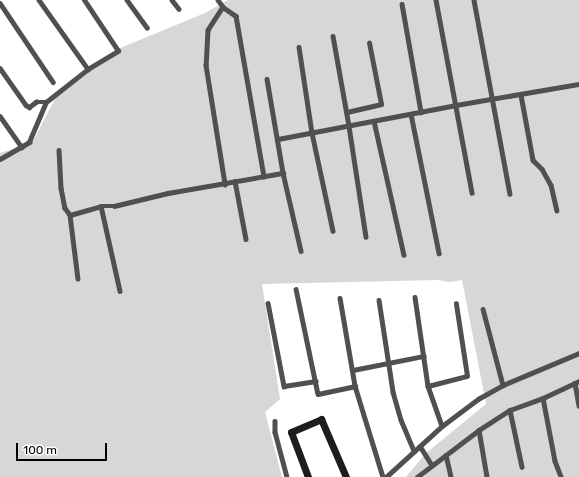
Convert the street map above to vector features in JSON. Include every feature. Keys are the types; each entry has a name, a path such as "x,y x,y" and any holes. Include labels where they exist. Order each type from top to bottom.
{"main road":[{"path":"308,477 291,432 321,419 346,477"}],"street":[{"path":"39,0 88,69"},
{"path":"0,159 29,142 46,102 88,69 118,51 84,0"},
{"path":"127,0 147,28"},
{"path":"172,0 179,9"},
{"path":"436,0 472,194"},
{"path":"474,0 510,194"},
{"path":"218,1 223,7 236,16 264,177"},
{"path":"0,3 53,82"},
{"path":"402,4 421,112"},
{"path":"223,7 208,30 206,65 225,184"},
{"path":"333,36 347,112 366,238"},
{"path":"347,112 381,104 369,43"},
{"path":"299,47 312,133 333,231"},
{"path":"0,68 26,105 29,107 36,102 46,102"},
{"path":"267,79 283,173 301,251"},
{"path":"278,140 410,114 521,96 579,84"},
{"path":"521,96 533,160 542,168 552,185 557,210"},
{"path":"410,114 439,253"},
{"path":"0,116 22,147"},
{"path":"374,121 404,254"},
{"path":"59,150 62,195 65,208 70,215 78,279"},
{"path":"70,215 101,206 114,206 168,193 283,173"},
{"path":"235,181 246,239"},
{"path":"101,206 120,291"},
{"path":"296,289 318,394 355,386"},
{"path":"415,297 428,386 442,426"},
{"path":"340,298 355,386 383,477"},
{"path":"378,300 393,392 401,420 414,451"},
{"path":"268,303 284,386 316,381"},
{"path":"428,386 467,376 456,304"},
{"path":"483,309 503,385"},
{"path":"386,477 442,426 478,399 503,385 579,353"},
{"path":"352,370 424,356"},
{"path":"418,477 479,430 510,410 543,398 577,382 579,406"},
{"path":"543,398 555,461 561,477"},
{"path":"510,410 522,467"},
{"path":"275,421 275,432 287,477"},
{"path":"479,430 487,477"},
{"path":"420,446 432,465"},
{"path":"446,455 451,477"}],"shaded area":[{"path":"228,0 579,0 579,477 406,477 425,454 486,404 462,280 449,282 439,280 262,284 280,399 265,412 282,477 0,477 0,153 32,143 56,97 92,66 118,49 205,13"}]}
